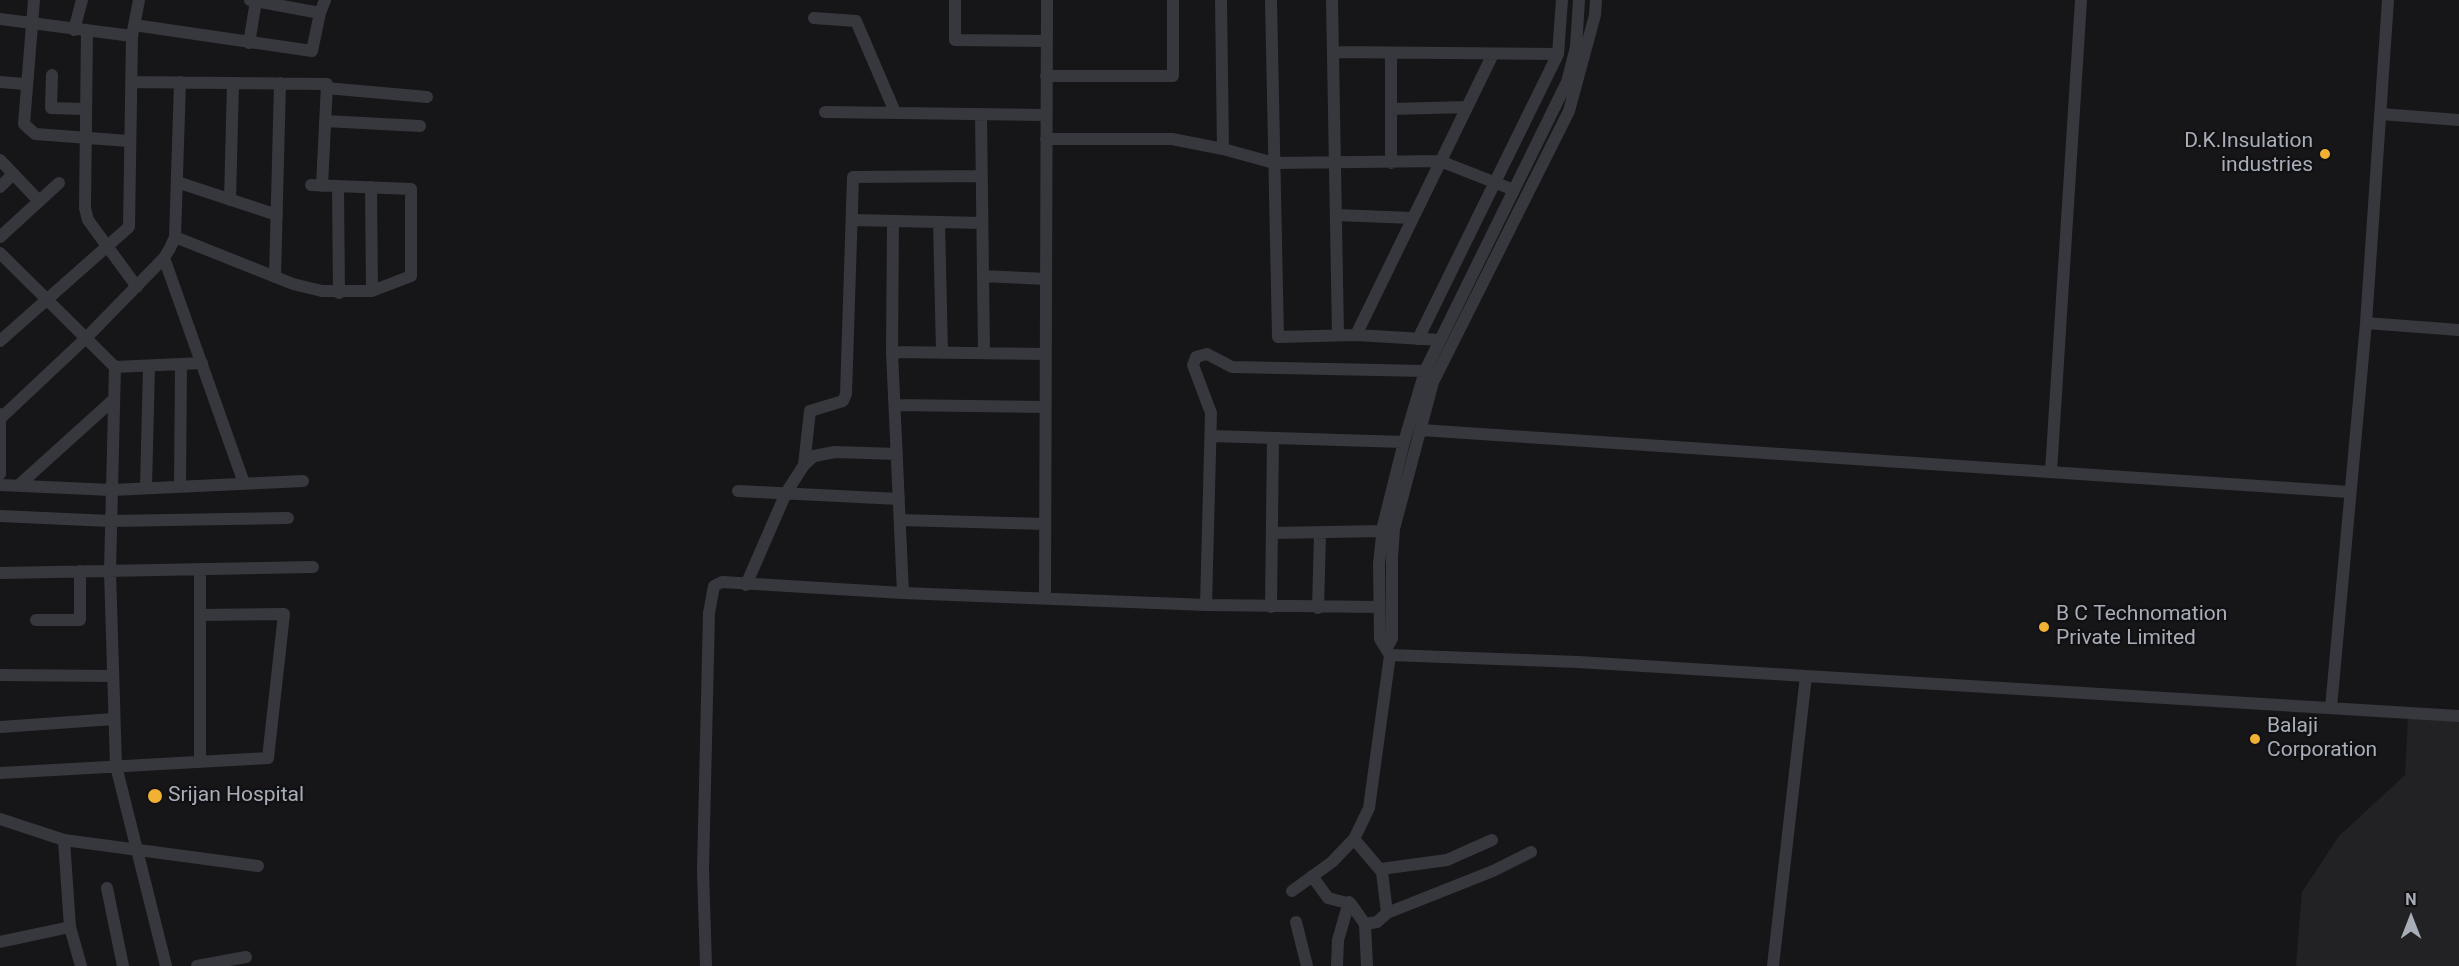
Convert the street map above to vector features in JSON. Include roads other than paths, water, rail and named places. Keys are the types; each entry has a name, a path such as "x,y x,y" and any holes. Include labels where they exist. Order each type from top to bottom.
{"street":[{"path":"34,0 25,84 24,124 35,134 129,141"},
{"path":"82,0 80,31 85,139 85,208 88,220 137,287"},
{"path":"0,341 108,248 129,227 131,220 129,141 133,31 139,0"},
{"path":"0,19 80,31 133,31 312,51 320,13 326,0"},
{"path":"955,0 955,40 1046,41"},
{"path":"1045,597 1047,0"},
{"path":"1046,76 1173,76 1173,0"},
{"path":"1221,0 1223,149"},
{"path":"1271,0 1278,337 1356,335 1440,340"},
{"path":"1332,0 1338,335"},
{"path":"1418,339 1558,54 1562,0"},
{"path":"1388,652 1380,639 1379,564 1382,531 1404,442 1425,371 1567,82 1576,47 1579,0"},
{"path":"1292,891 1332,862 1354,839 1369,808 1388,652 1392,639 1394,529 1438,368 1569,111 1595,15 1596,0"},
{"path":"2050,471 2081,0"},
{"path":"2331,708 2366,323 2388,0"},
{"path":"249,43 253,1 320,13"},
{"path":"814,18 856,21 895,112"},
{"path":"1333,52 1558,54"},
{"path":"1391,53 1391,163"},
{"path":"1356,335 1493,54"},
{"path":"52,75 51,108 84,110"},
{"path":"0,82 25,84"},
{"path":"131,82 327,84 317,185 411,189 411,276 372,291 339,292 293,284 175,237"},
{"path":"0,474 1,416 87,337 137,287 164,258 175,237 180,82"},
{"path":"230,200 233,82"},
{"path":"275,277 280,84"},
{"path":"326,88 427,98"},
{"path":"1391,109 1467,106"},
{"path":"825,112 1046,115"},
{"path":"2380,114 2459,120"},
{"path":"981,115 984,353"},
{"path":"325,121 420,126"},
{"path":"1046,139 1172,139 1223,149 1274,163 1440,161 1514,190"},
{"path":"0,160 39,201"},
{"path":"0,187 13,174"},
{"path":"804,465 810,411 843,400 846,394 853,177 982,176"},
{"path":"177,182 277,215"},
{"path":"0,237 59,183"},
{"path":"338,186 339,292"},
{"path":"371,187 372,291"},
{"path":"1336,215 1413,218"},
{"path":"853,220 982,223"},
{"path":"892,221 892,352 903,593"},
{"path":"939,222 942,353"},
{"path":"0,253 115,367 112,401 110,571 116,766 166,966"},
{"path":"164,258 244,483"},
{"path":"983,276 1046,279"},
{"path":"2366,323 2459,330"},
{"path":"892,352 1045,354"},
{"path":"1206,605 1211,412 1193,361 1201,354 1207,354 1232,367 1425,371"},
{"path":"115,367 202,363"},
{"path":"180,486 181,365"},
{"path":"146,488 149,366"},
{"path":"19,485 112,401"},
{"path":"895,405 1045,407"},
{"path":"1421,430 2349,492"},
{"path":"1211,436 1404,442"},
{"path":"1271,607 1273,438"},
{"path":"746,585 786,493 804,465 814,456 835,452 897,454"},
{"path":"0,485 112,490 303,481"},
{"path":"738,491 899,499"},
{"path":"0,516 110,521 288,518"},
{"path":"900,520 1045,524"},
{"path":"1272,533 1320,534 1382,531"},
{"path":"1318,608 1320,534"},
{"path":"0,573 313,567"},
{"path":"200,569 200,762"},
{"path":"36,620 80,620 80,571"},
{"path":"706,966 703,870 711,591 714,586 722,582 903,593 1206,605 1379,607"},
{"path":"0,772 268,758 284,614 200,615"},
{"path":"1388,652 2459,716"},
{"path":"0,675 112,675"},
{"path":"1773,966 1806,676"},
{"path":"0,727 114,719"},
{"path":"0,819 64,840 138,848 258,866"},
{"path":"1354,839 1381,869 1387,913"},
{"path":"64,840 70,927 81,966"},
{"path":"1381,869 1447,860 1492,840"},
{"path":"1365,924 1377,922 1387,913 1493,871 1531,852"},
{"path":"1312,876 1328,898 1349,902 1365,924 1366,966"},
{"path":"108,888 123,966"},
{"path":"1337,966 1338,940 1349,902"},
{"path":"1296,922 1307,966"},
{"path":"0,942 70,927"},
{"path":"197,966 246,957"}],"place":[{"name":"D.K.Insulation industries","path":"2325,154"},
{"name":"B C Technomation Private Limited","path":"2044,627"},
{"name":"Balaji Corporation","path":"2255,739"},
{"name":"Srijan Hospital","path":"155,796"}]}
